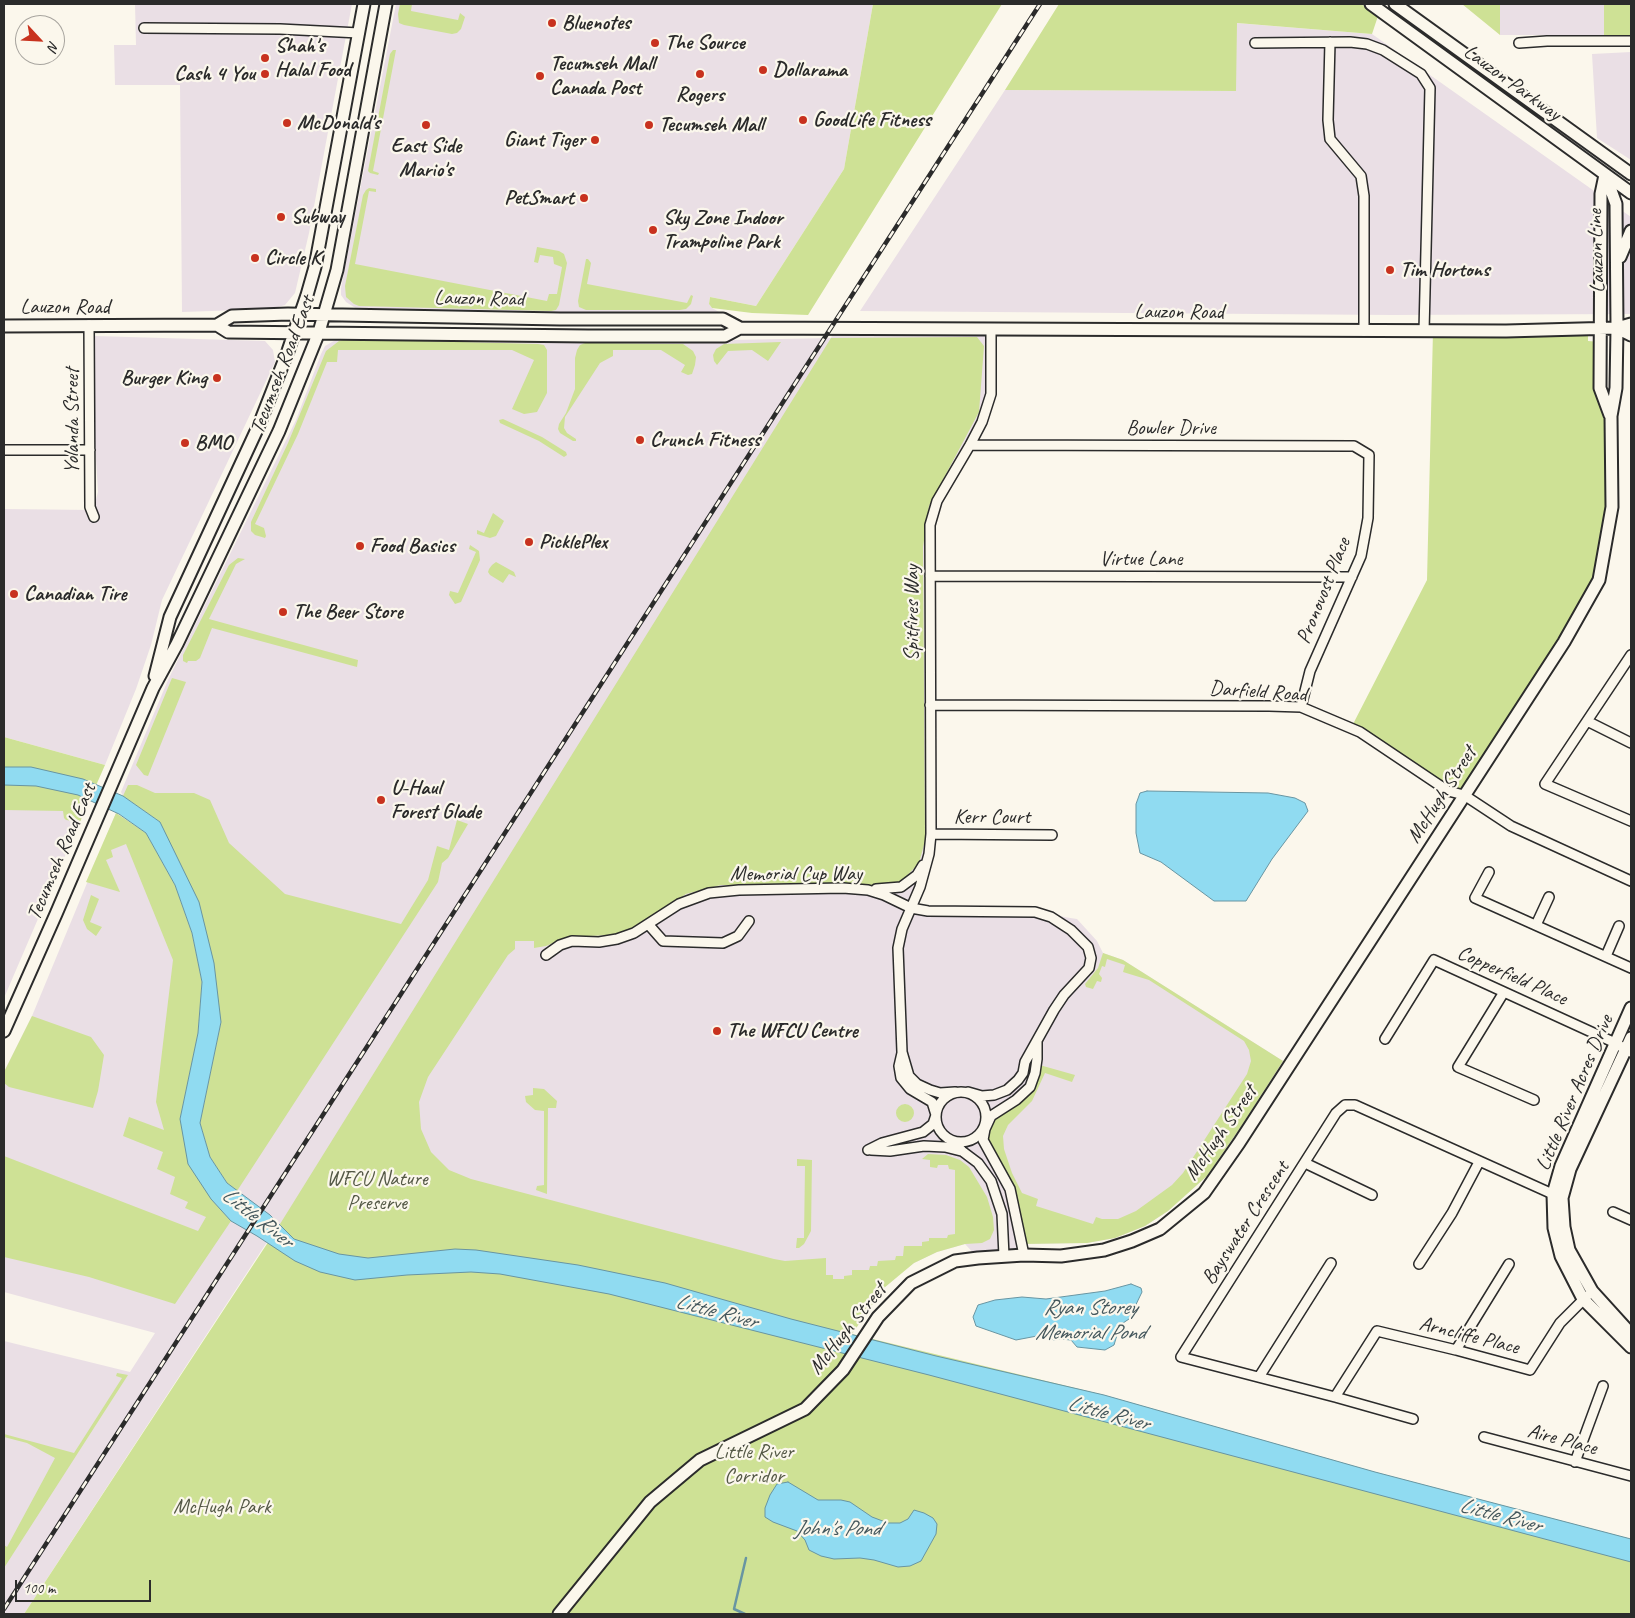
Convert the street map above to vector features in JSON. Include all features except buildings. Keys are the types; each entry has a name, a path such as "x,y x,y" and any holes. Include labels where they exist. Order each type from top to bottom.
{"main road":[{"name":"Tecumseh Road East","path":"153,688 170,617 259,425 301,314 315,267 364,4"},
{"name":"Tecumseh Road East","path":"4,1031 60,906 153,688 182,635 279,431 325,316 337,270 386,4"},
{"name":"Lauzon Parkway","path":"1371,4 1631,193"},
{"name":"Lauzon Parkway","path":"1395,4 1631,174"},
{"name":"Lauzon Line","path":"1601,327 1601,194 1605,174 1614,162"},
{"name":"Lauzon Line","path":"1605,174 1616,204 1618,328"},
{"path":"1617,263 1631,231"},
{"name":"Lauzon Road","path":"4,326 217,325 232,316 301,314 325,316 723,319 740,328 1513,331 1618,328 1631,324"},
{"name":"Lauzon Road","path":"217,325 228,332 588,336 725,336 740,328"},
{"name":"McHugh Street","path":"1601,327 1600,388 1611,416"},
{"name":"Lauzon Road","path":"1618,328 1631,335"},
{"name":"McHugh Street","path":"560,1614 650,1502 700,1460 805,1409 843,1370 878,1317 911,1283 956,1261 1024,1255 1060,1256 1104,1250 1160,1229 1204,1193 1249,1128 1564,642 1599,580 1612,507 1611,416 1616,388 1618,328"},
{"name":"Little River Acres Drive","path":"1631,1008 1561,1166 1554,1228 1561,1256 1583,1299 1631,1347"},
{"name":"Little River Acres Drive","path":"1631,1038 1629,1051 1557,1196 1569,1250 1592,1291 1631,1334"}],"street":[{"path":"144,28 280,29 359,33"},
{"path":"1519,44 1547,41 1631,41"},
{"path":"1256,42 1368,44 1384,50 1421,74 1430,88 1424,331"},
{"path":"1330,42 1328,120 1330,140 1361,176 1364,196 1364,331"},
{"name":"Yolanda Street","path":"89,325 90,507 94,516"},
{"name":"Spitfires Way","path":"911,908 919,890 929,854 931,834 930,525 938,501 982,422 991,394 991,329"},
{"name":"Bowler Drive","path":"970,445 1354,446 1369,455"},
{"path":"4,450 90,450"},
{"name":"Pronovost Place","path":"1301,708 1310,671 1361,556 1368,518 1369,455"},
{"name":"Virtue Lane","path":"930,576 1352,577"},
{"path":"1631,655 1545,784 1631,821"},
{"name":"Darfield Road","path":"930,705 1269,706 1301,708 1360,732 1448,791 1464,795 1511,826 1631,881"},
{"path":"1588,721 1631,742"},
{"name":"Kerr Court","path":"931,834 1052,835"},
{"path":"868,890 901,887 917,875 929,854"},
{"path":"1488,872 1475,898 1631,968"},
{"name":"Memorial Cup Way","path":"546,955 560,945 572,941 599,942 617,939 634,933 678,904 709,893 739,890 843,888 868,890 884,895 911,908 928,912 1034,912 1051,917 1071,930 1088,947 1091,958 1089,968 1064,994 1025,1062 1023,1072 1018,1080 1007,1090 994,1095 982,1096 968,1092"},
{"path":"1536,925 1550,897"},
{"path":"911,908 902,930 898,948 902,1052 909,1076 917,1084 940,1093 968,1092 976,1097 984,1106 987,1117 983,1140 1010,1189 1024,1255"},
{"path":"648,924 663,941 723,942 738,936 748,921"},
{"path":"1606,956 1619,926"},
{"name":"Copperfield Place","path":"1385,1039 1434,960 1629,1051"},
{"path":"1504,992 1458,1067 1534,1100"},
{"path":"952,1141 965,1141 976,1138 985,1129 991,1116 1016,1100 1030,1087 1035,1073 1037,1042"},
{"path":"902,1052 899,1066 902,1078 910,1089 932,1102 937,1126 943,1134 978,1163 991,1181 1002,1214 1004,1256"},
{"path":"955,1092 947,1096 939,1104 933,1124 922,1132 882,1143 868,1150 890,1151 924,1146 945,1147 962,1151"},
{"name":"Bayswater Crescent","path":"1413,1419 1180,1357 1336,1113 1345,1105 1355,1104 1557,1196"},
{"path":"1419,1264 1452,1214 1479,1162"},
{"path":"1305,1163 1372,1195"},
{"path":"1613,1212 1631,1220"},
{"path":"1259,1377 1331,1263"},
{"path":"1456,1350 1509,1264"},
{"name":"Arncliffe Place","path":"1335,1397 1377,1332 1456,1350 1530,1370 1560,1323 1592,1291"},
{"path":"1575,1462 1603,1386"},
{"name":"Aire Place","path":"1484,1437 1631,1476"}],"shaded area":[{"path":"135,4 352,4 309,233 295,293 285,305 271,309 182,312 180,85 115,85 114,45 136,45"},
{"path":"396,4 873,4 844,169 756,306 710,297 709,304 721,313 586,312 551,314 357,309 346,302 341,295 341,288"},
{"path":"1500,4 1604,4 1604,35 1500,35"},
{"path":"1236,23 1372,34 1631,217 1631,314 1392,315 860,311 1005,90 1236,91"},
{"path":"1631,52 1631,160 1597,138 1592,54"},
{"path":"835,328 991,329 991,394 982,422 937,501 930,525 931,834 912,908 924,906 1035,907 1064,917 1077,919 1097,941 1103,953 1123,960 1283,1061 1242,1125 1207,1176 1168,1211 1145,1226 1115,1238 1087,1243 1023,1244 1024,1255 978,1258 965,1244 937,1252 914,1263 892,1279 852,1334 267,1242 24,1614 4,1614 4,1341 130,1372 155,1333 4,1292 4,1072 32,1016 116,813 146,833 198,1033 188,1164 248,1200 227,1183 200,1123 221,1022 160,822 123,796 121,792 168,680 296,420 325,346 346,336 721,342 731,340 831,338"},
{"path":"95,336 265,341 273,350 275,362 162,600 151,645 136,689 105,765 4,737 4,509 93,510 98,492 94,427"},
{"path":"4,806 57,808 83,814 4,998"}],"green space":[{"path":"400,4 412,4 411,11 458,20 460,13 465,17 461,29 457,33 452,34 404,25 399,23"},
{"path":"873,4 1002,4 808,315 752,313 712,308 709,304 710,297 756,306 844,169"},
{"path":"1059,4 1361,4 1378,16 1372,34 1237,23 1236,91 1005,90"},
{"path":"1462,4 1500,4 1500,35"},
{"path":"1604,4 1631,4 1631,35 1604,35"},
{"path":"393,50 396,50 373,171 379,173 378,175 368,171 390,54"},
{"path":"369,188 376,189 376,192 369,191 355,264 547,301 549,294 557,294 562,267 554,264 553,257 540,255 538,263 534,262 537,247 559,251 564,254 567,263 559,305 556,310 359,306 354,304 346,297 345,286 363,195"},
{"path":"586,259 591,263 587,284 687,303 691,295 693,296 691,304 686,309 680,310 586,310 579,307 578,301"},
{"path":"1588,328 1588,341 1601,342 1600,387 1611,416 1612,507 1599,580 1464,795 1351,728 1427,580 1433,331"},
{"path":"977,337 984,346 979,412 929,506 923,547 925,841 919,863 901,882 887,886 721,885 686,894 631,930 612,935 567,937 546,946 534,948 534,941 515,941 515,949 508,955 428,1077 419,1102 421,1129 431,1152 449,1170 471,1179 774,1259 785,1261 826,1258 826,1275 833,1275 833,1279 844,1279 844,1276 852,1275 852,1270 869,1270 870,1266 877,1266 878,1261 895,1260 896,1256 903,1256 904,1246 922,1246 922,1242 929,1241 929,1238 947,1238 948,1235 955,1234 955,1170 949,1169 948,1165 938,1165 937,1168 930,1167 930,1160 922,1159 928,1154 946,1155 960,1160 969,1167 987,1197 993,1217 994,1230 990,1239 982,1243 965,1244 937,1252 914,1263 884,1288 852,1334 1104,1395 1375,1472 1631,1539 1631,1614 24,1614 280,1224 831,338"},
{"path":"347,339 544,345 547,350 547,393 537,412 524,414 512,409 534,360 512,350 338,350 337,362 327,362 298,434 255,524 264,528 266,536 265,538 255,535 251,531 251,522 288,443 326,351 339,341"},
{"path":"781,342 768,361 752,350 728,351 717,365 714,361 713,355 716,349 724,344"},
{"path":"585,343 683,344 693,351 696,357 695,365 692,374 688,375 681,372 685,365 661,350 613,350 613,356 600,363 565,417 564,428 567,433 576,439 576,441 573,441 560,433 558,429 575,389 575,358 577,350 580,345"},
{"path":"503,419 542,437 566,452 567,455 564,457 539,441 500,423 499,420"},
{"path":"493,513 504,521 496,536 490,538 477,534 477,530 484,533"},
{"path":"470,545 479,551 480,560 461,602 455,604 449,595 450,591 458,593 476,552 469,549"},
{"path":"238,558 245,559 236,564 209,619 358,660 357,667 212,628 200,658 196,661 188,661 187,663 183,661 183,655 229,565"},
{"path":"496,562 514,572 516,577 509,574 503,583 490,575 489,569"},
{"path":"172,678 186,682 148,776 144,775 136,765"},
{"path":"4,737 105,765 80,822 66,820 63,811 4,810"},
{"path":"128,785 137,785 155,793 194,793 210,800 229,843 285,894 401,924 428,880 437,846 449,850 457,820 468,824 448,858 442,863 438,882 237,1191 227,1183 210,1157 200,1123 221,1022 160,822 123,796"},
{"path":"116,813 146,833 175,885 192,933 202,982 198,1033 180,1119 211,1199 231,1221 175,1304 89,1277 4,1257 4,1156 198,1231 206,1217 185,1208 188,1202 170,1194 175,1177 157,1169 163,1152 123,1136 129,1117 164,1130 156,1102 173,960 126,844 111,850 113,857 106,860 120,892 86,882"},
{"path":"91,895 99,899 90,922 102,927 96,936 87,929 83,920"},
{"path":"1103,953 1123,960 1283,1061 1207,1176 1168,1211 1145,1226 1115,1238 1087,1243 1022,1244 1010,1189 986,1147 991,1116 1030,1087 1036,1064 1075,1075 1072,1082 1045,1073 1032,1101 1008,1125 1003,1136 1004,1149 1012,1173 1022,1193 1038,1199 1036,1206 1093,1224 1096,1217 1118,1219 1136,1211 1172,1185 1183,1173 1247,1074 1251,1061 1249,1050 1244,1041 1149,980 1123,972 1125,965 1107,959 1105,967 1102,966 1099,974 1102,978 1101,982 1097,981 1093,989 1086,987 1085,984 1098,968"},
{"path":"32,1016 91,1037 104,1055 93,1108 9,1087 4,1083 4,1072"},
{"path":"533,1088 544,1089 557,1101 556,1108 548,1108 547,1194 536,1190 537,1186 544,1185 544,1111 535,1110 526,1102 525,1096 533,1095"},
{"path":"901,1104 909,1104 914,1109 912,1120 901,1122 896,1117 896,1109"},
{"path":"797,1159 812,1160 811,1231 804,1244 799,1248 796,1248 797,1238 804,1238 805,1166 797,1166"},
{"path":"117,1373 128,1375 4,1568 4,1545 7,1547 55,1458 27,1443 4,1437 4,1434 74,1453 122,1378 116,1376"}],"water":[{"name":"Little River","path":"4,767 31,767 83,779 123,796 160,822 199,902 214,963 221,1022 200,1123 210,1157 227,1183 270,1215 294,1239 339,1254 368,1258 455,1249 476,1250 578,1265 665,1283 791,1319 936,1356 1104,1395 1375,1472 1631,1539 1631,1562 929,1375 609,1294 500,1274 471,1272 355,1280 320,1272 295,1261 231,1221 211,1199 188,1164 180,1119 198,1033 202,982 192,933 175,885 146,833 119,814 78,795 36,786 4,785"},
{"path":"1147,791 1268,793 1295,798 1305,803 1308,811 1272,859 1246,901 1214,901 1161,862 1140,853 1136,833 1136,804 1140,793"},
{"name":"Ryan Storey Memorial Pond","path":"1131,1284 1141,1288 1142,1292 1129,1319 1120,1325 1114,1345 1105,1350 1077,1347 1071,1340 1054,1340 1047,1337 1037,1336 1016,1340 976,1326 973,1317 978,1305 995,1300 1022,1297 1046,1299 1105,1291"},
{"name":"John's Pond","path":"788,1482 818,1500 850,1502 872,1517 888,1523 900,1523 908,1519 914,1510 924,1513 933,1518 937,1524 936,1534 921,1561 910,1566 898,1567 860,1558 834,1559 821,1556 809,1550 805,1540 797,1531 765,1517 765,1508 777,1484"}],"waterway":[{"path":"745,1614 734,1609 746,1558"}],"railway":[{"path":"4,1609 1040,4"}],"place":[{"name":"Bluenotes","path":"552,23"},
{"name":"The Source","path":"655,43"},
{"name":"Shah's Halal Food","path":"265,58"},
{"name":"Dollarama","path":"763,70"},
{"name":"Cash 4 You","path":"265,74"},
{"name":"Rogers","path":"700,74"},
{"name":"Tecumseh Mall Canada Post","path":"540,76"},
{"name":"GoodLife Fitness","path":"803,120"},
{"name":"McDonald's","path":"287,123"},
{"name":"East Side Mario's","path":"426,125"},
{"name":"Tecumseh Mall","path":"649,125"},
{"name":"Giant Tiger","path":"595,140"},
{"name":"PetSmart","path":"584,198"},
{"name":"Subway","path":"281,217"},
{"name":"Sky Zone Indoor Trampoline Park","path":"653,230"},
{"name":"Circle K","path":"255,258"},
{"name":"Tim Hortons","path":"1390,270"},
{"name":"Burger King","path":"217,378"},
{"name":"Crunch Fitness","path":"640,440"},
{"name":"BMO","path":"185,443"},
{"name":"PicklePlex","path":"529,542"},
{"name":"Food Basics","path":"360,546"},
{"name":"Canadian Tire","path":"14,594"},
{"name":"The Beer Store","path":"283,612"},
{"name":"U-Haul Forest Glade","path":"381,800"},
{"name":"The WFCU Centre","path":"717,1031"}],"park label":[{"name":"WFCU Nature Preserve","path":"377,1191"},
{"name":"Little River Corridor","path":"754,1464"},
{"name":"McHugh Park","path":"222,1507"}]}
